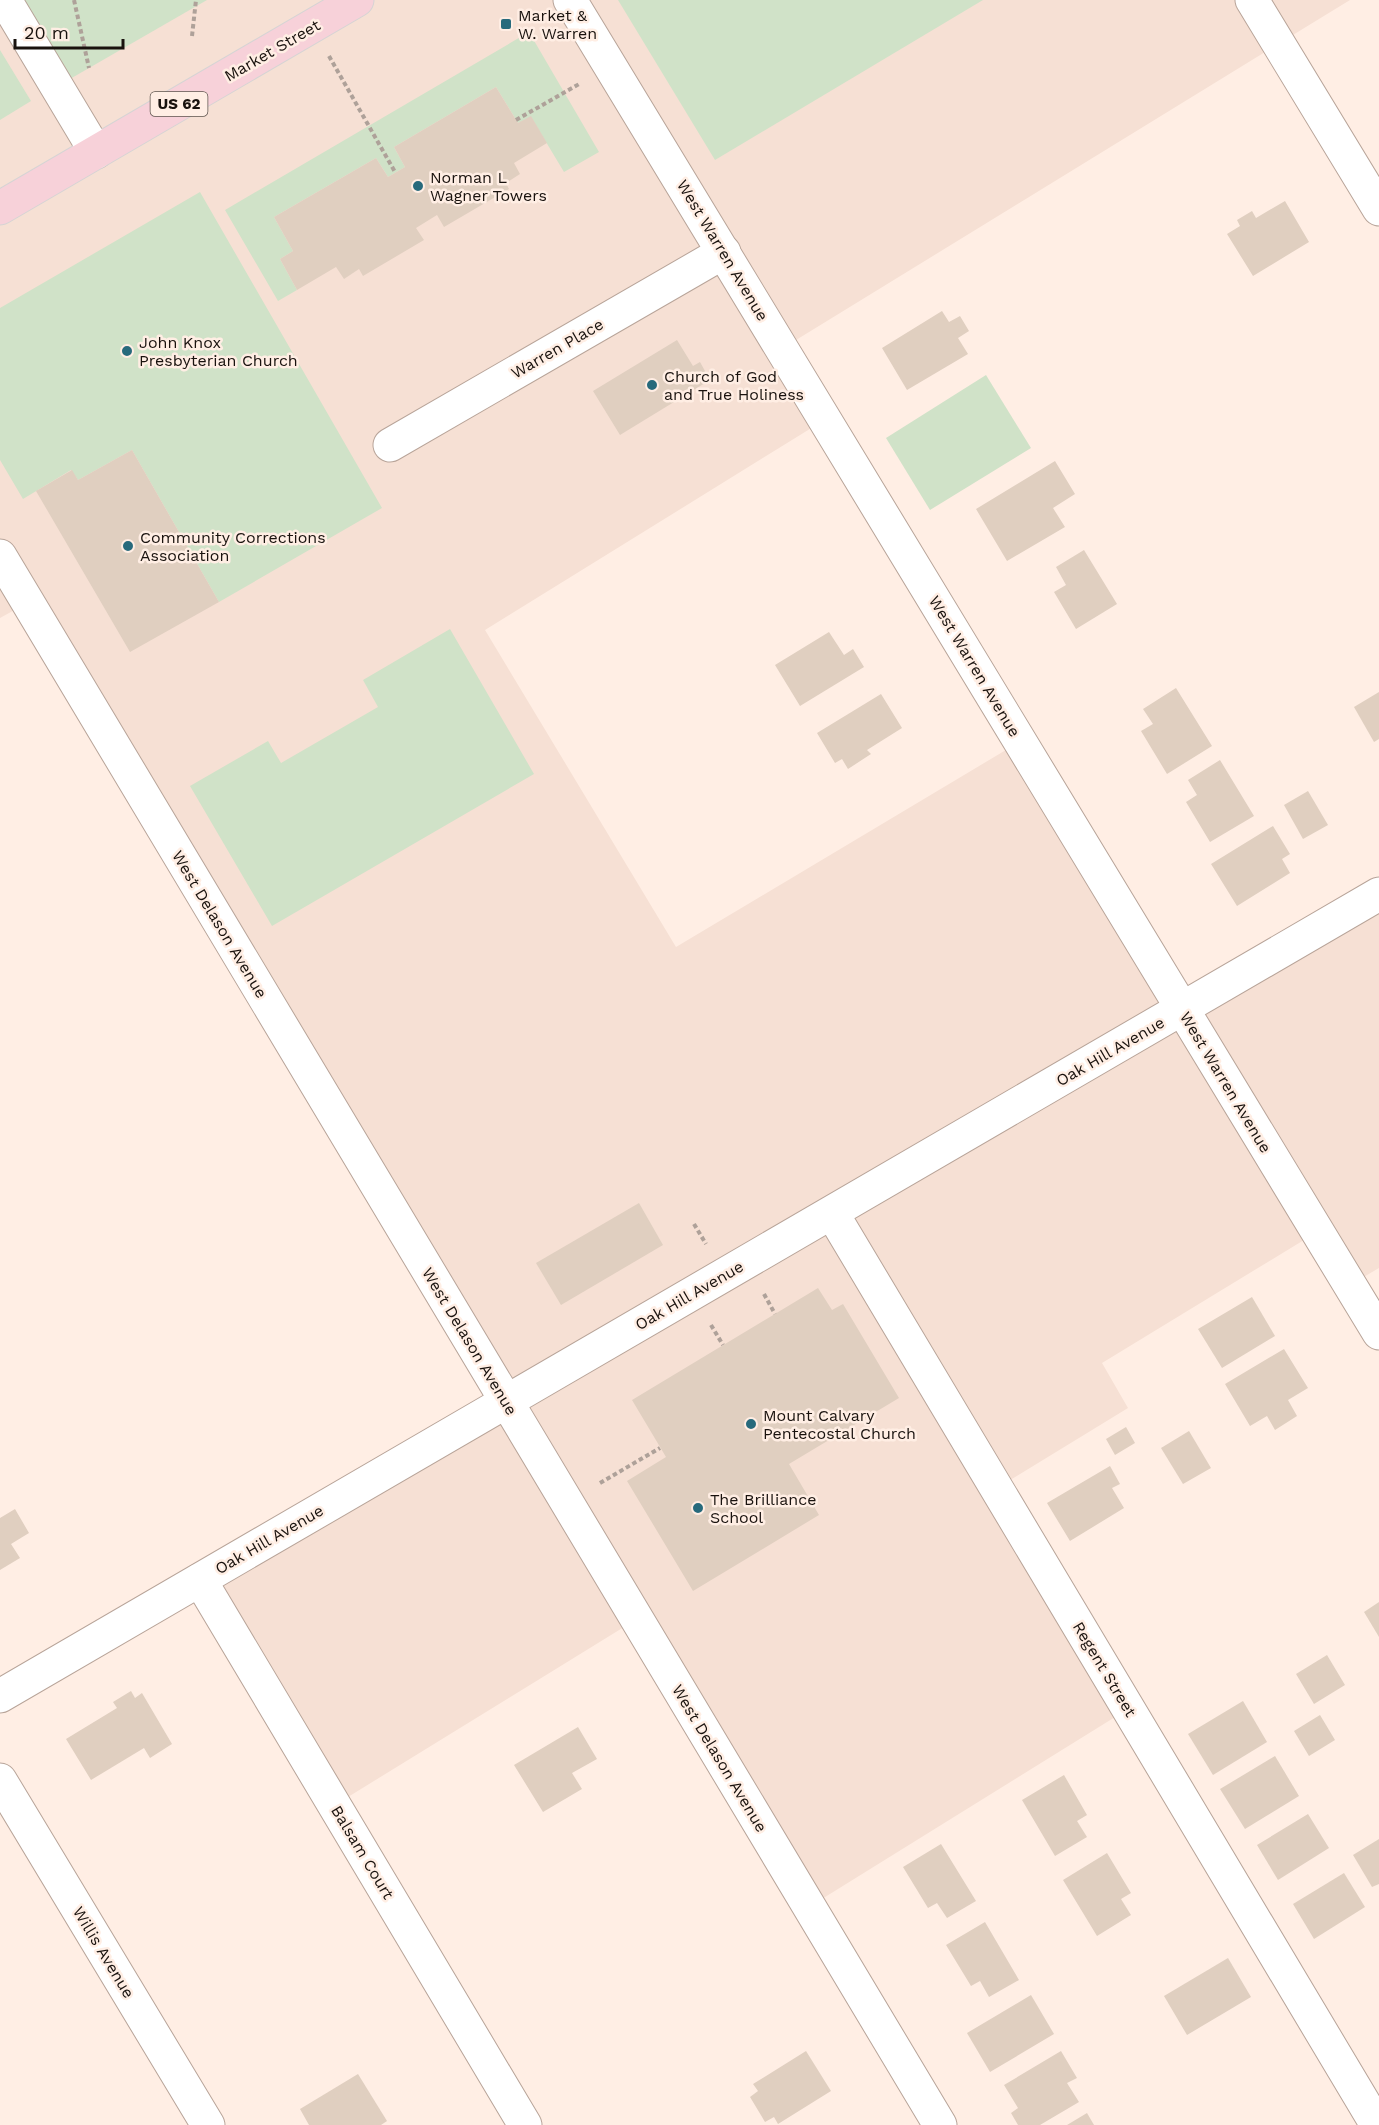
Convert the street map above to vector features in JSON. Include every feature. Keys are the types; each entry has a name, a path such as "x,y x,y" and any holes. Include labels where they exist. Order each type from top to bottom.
{"main road":[{"name":"Market Street","path":"0,208 357,0"}],"street":[{"path":"5,0 96,152"},
{"name":"West Warren Avenue","path":"570,0 1379,1333"},
{"path":"1252,0 1379,209"},
{"name":"Warren Place","path":"390,445 724,252"},
{"name":"West Delason Avenue","path":"0,556 940,2125"},
{"name":"Oak Hill Avenue","path":"0,1696 1379,894"},
{"name":"Regent Street","path":"832,1213 1377,2125"},
{"name":"Balsam Court","path":"200,1580 525,2125"},
{"name":"Willis Avenue","path":"0,1780 208,2125"}],"path":[{"path":"74,0 91,73"},
{"path":"192,36 196,0"},
{"path":"312,27 395,172"},
{"path":"516,120 610,66"},
{"path":"694,1224 708,1246"},
{"path":"764,1294 775,1314"},
{"path":"711,1325 723,1345"},
{"path":"600,1483 660,1448"}],"shaded area":[{"path":"0,0 1350,0 783,348 826,419 485,630 676,947 1021,741 1182,1009 1379,894 1379,1268 1350,1285 1317,1232 1102,1363 1128,1408 997,1488 1128,1709 809,1907 637,1619 335,1805 200,1580 506,1401 27,603 0,618"}],"green space":[{"path":"23,0 207,0 70,79"},
{"path":"618,0 983,0 715,160"},
{"path":"529,32 599,152 564,172 531,117 518,123 496,87 394,147 405,167 388,177 376,158 274,217 293,251 280,259 297,290 278,301 225,210"},
{"path":"0,50 31,101 0,120"},
{"path":"200,192 382,508 219,602 132,450 78,480 71,470 23,499 0,460 0,308"},
{"path":"986,375 1031,448 930,510 886,438"},
{"path":"450,629 534,774 272,926 190,786 268,741 281,763 378,707 363,680"}],"building":[{"name":"Norman L Wagner Towers","path":"496,87 518,123 531,116 547,143 514,163 520,174 506,183 509,189 444,227 437,215 416,228 424,240 363,276 359,269 344,279 336,267 297,290 280,259 293,251 274,217 376,158 388,177 405,167 394,147"},
{"path":"1285,201 1309,242 1253,276 1227,234 1240,226 1237,220 1252,211 1256,218"},
{"path":"942,311 949,322 960,316 969,331 958,338 968,354 907,390 882,348"},
{"name":"Church of God and True Holiness","path":"677,340 693,366 700,362 710,380 620,435 593,391"},
{"name":"Community Corrections Association","path":"132,450 219,602 130,652 36,491 72,470 78,480"},
{"path":"1055,461 1075,494 1053,508 1065,527 1007,561 976,509"},
{"path":"1084,550 1117,604 1076,629 1054,592 1066,585 1056,567"},
{"path":"829,632 844,655 853,649 864,667 800,706 775,665"},
{"path":"1176,688 1212,746 1167,774 1141,731 1153,724 1143,709"},
{"path":"1379,692 1379,739 1374,742 1354,707"},
{"path":"881,694 902,728 867,750 871,754 848,769 842,759 835,763 817,733"},
{"path":"1220,760 1254,816 1210,842 1186,802 1197,795 1188,780"},
{"path":"1308,791 1328,825 1303,839 1284,805"},
{"path":"1273,826 1290,854 1282,859 1290,873 1237,906 1211,864"},
{"path":"639,1203 663,1245 561,1305 536,1263"},
{"name":"Mount Calvary Pentecostal Church","path":"818,1288 832,1310 843,1304 899,1398 789,1464 819,1515 693,1591 627,1481 666,1457 632,1400"},
{"path":"1252,1297 1275,1336 1222,1368 1198,1329"},
{"path":"1284,1349 1308,1388 1288,1400 1297,1416 1275,1430 1267,1416 1250,1426 1225,1384"},
{"path":"1126,1427 1135,1443 1115,1455 1106,1439"},
{"path":"1189,1431 1211,1468 1183,1484 1161,1448"},
{"path":"1110,1466 1120,1484 1112,1488 1124,1508 1070,1541 1047,1503"},
{"path":"15,1509 29,1533 11,1544 20,1558 0,1570 0,1518"},
{"path":"1379,1602 1379,1637 1364,1612"},
{"path":"1327,1655 1345,1685 1314,1704 1296,1674"},
{"path":"131,1691 135,1698 142,1693 172,1744 150,1758 144,1748 91,1780 66,1739 117,1708 113,1702"},
{"path":"1243,1701 1267,1742 1213,1775 1188,1734"},
{"path":"1320,1715 1335,1740 1309,1756 1294,1731"},
{"path":"578,1727 597,1759 572,1773 582,1789 543,1812 514,1765"},
{"path":"1275,1756 1299,1796 1245,1829 1220,1789"},
{"path":"1064,1775 1087,1815 1077,1821 1087,1837 1055,1856 1022,1800"},
{"path":"1308,1814 1329,1848 1278,1880 1257,1845"},
{"path":"1379,1839 1379,1884 1372,1887 1353,1855"},
{"path":"941,1844 976,1901 947,1918 937,1903 928,1908 903,1867"},
{"path":"1107,1853 1131,1893 1121,1899 1131,1915 1097,1936 1063,1880"},
{"path":"1344,1873 1365,1907 1314,1939 1293,1904"},
{"path":"985,1922 1019,1980 989,1997 980,1981 971,1986 946,1945"},
{"path":"1228,1958 1251,1997 1187,2035 1164,1996"},
{"path":"1031,1995 1054,2034 990,2072 967,2033"},
{"path":"806,2051 831,2091 778,2124 774,2117 765,2122 750,2097 758,2091 753,2084"},
{"path":"1061,2051 1077,2078 1067,2083 1079,2102 1040,2125 1018,2125 1011,2113 1018,2108 1004,2085"},
{"path":"358,2074 387,2121 381,2125 309,2125 300,2109"},
{"path":"1087,2113 1094,2125 1067,2125"}],"place":[{"name":"Market & W. Warren","path":"506,24"},
{"name":"Norman L Wagner Towers","path":"418,186"},
{"name":"John Knox Presbyterian Church","path":"127,351"},
{"name":"Church of God and True Holiness","path":"652,385"},
{"name":"Community Corrections Association","path":"128,546"},
{"name":"Mount Calvary Pentecostal Church","path":"751,1424"},
{"name":"The Brilliance School","path":"698,1508"}]}
